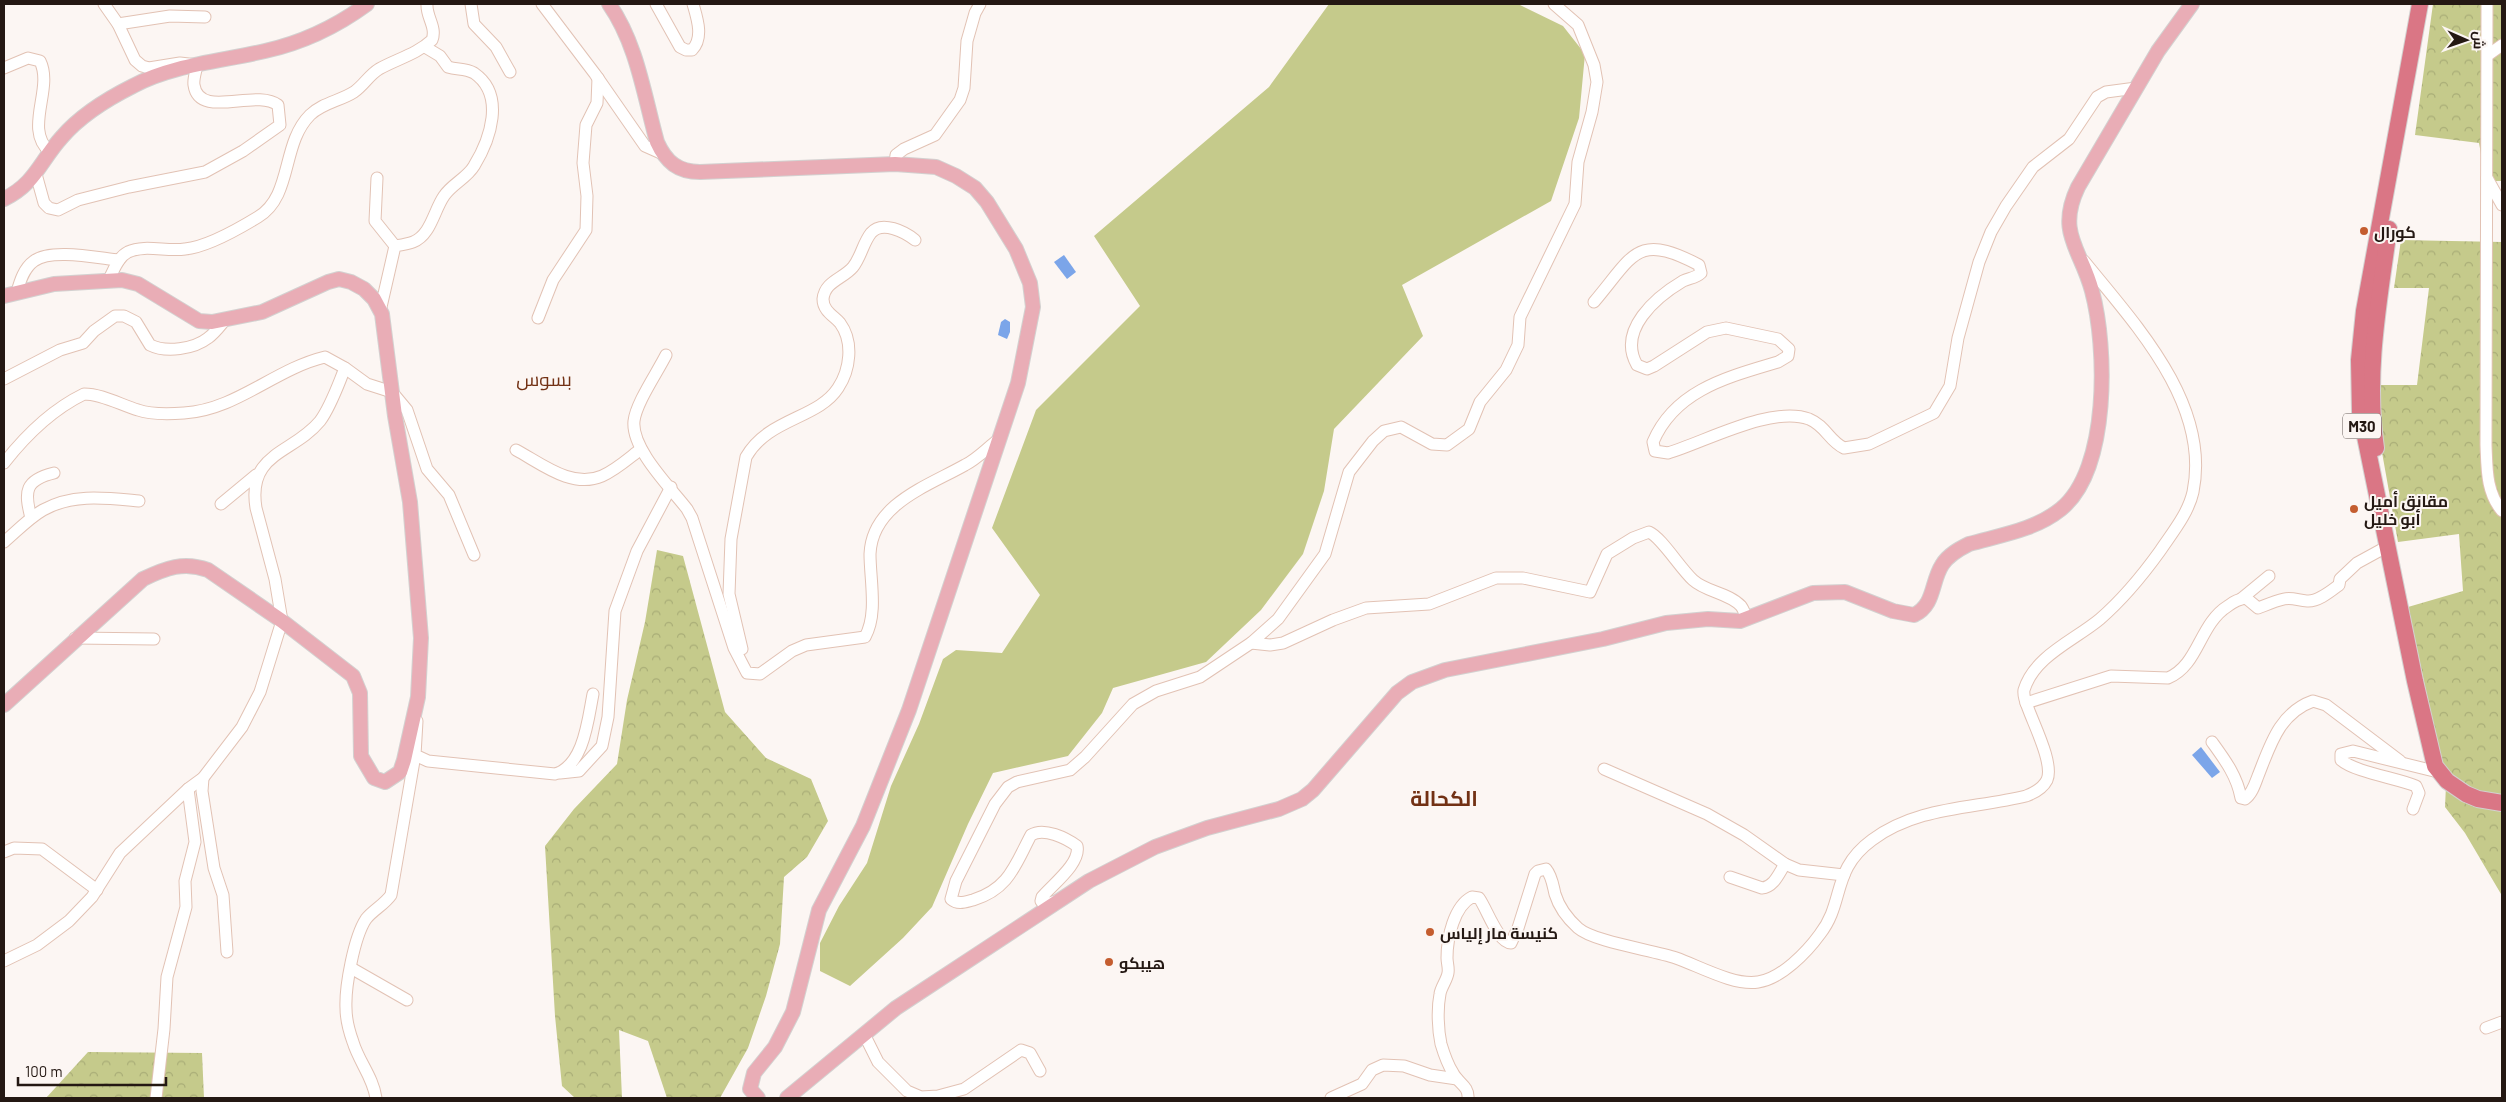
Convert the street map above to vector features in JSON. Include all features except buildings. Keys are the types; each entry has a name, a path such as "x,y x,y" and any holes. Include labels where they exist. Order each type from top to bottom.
{"highway":[{"name":"M30","path":"2420,4 2371,274 2359,360 2360,412 2414,680 2434,760 2446,774"},
{"name":"M30","path":"2430,4 2393,205 2377,317 2372,411 2387,505 2436,738 2447,781 2466,794 2478,799 2502,803"},
{"path":"2446,774 2470,787 2502,798"}],"main road":[{"path":"4,199 24,186 36,174 64,135 92,112 134,85 197,65 286,45 341,21 367,4"},
{"path":"609,4 623,28 634,58 657,142 663,154 680,169 689,172 895,164 936,167 956,176 975,188 1002,224 1016,249 1030,283 1033,307 1018,383 909,710 863,826 819,910 793,1012 775,1047 754,1073 750,1083 754,1095 758,1098"},
{"path":"791,1097 896,1008 1111,868 1155,847 1208,828 1279,809 1302,799 1326,776 1397,693 1412,682 1433,673 1603,639 1666,623 1708,619 1740,621 1805,595 1825,591 1845,592 1893,611 1914,615 1928,604 1939,572 1949,557 1969,544 2039,523 2062,508 2071,499 2082,482 2088,465 2103,397 2098,319 2092,290 2069,229 2068,217 2072,200 2158,51 2192,4"},
{"path":"4,706 76,638 143,579 164,569 179,565 195,565 208,570 282,621 348,670 356,682 362,712 361,756 374,778 386,782 400,772 418,697 420,638 410,502 392,392 382,314 374,298 364,289 351,282 339,279 328,282 262,312 225,320 199,321 138,284 109,279 54,284 10,294"}],"street":[{"path":"36,174 44,202 49,208 58,210 78,200 129,187 205,172 243,151 280,125 278,105 272,100 253,99 210,103 202,99 194,84 197,65 180,63 149,68 142,66 135,60 118,24 104,4"},
{"path":"109,279 119,260 128,252 139,249 185,249 196,247 260,216 276,200 296,134 310,115 320,107 354,92 379,70 425,47 434,35 428,14 428,4"},
{"path":"472,4 474,24 496,47 510,72"},
{"path":"542,4 598,78 645,146 663,154"},
{"path":"656,4 680,47 692,50 698,42 699,33 694,4"},
{"path":"895,164 896,155 935,134 960,100 964,88 967,41 980,4"},
{"path":"1060,900 1044,905 1041,901 1042,897 1073,862 1078,851 1077,846 1040,832 1031,835 1010,874 1001,886 991,893 967,902 960,903 951,899 956,881 1002,793 1017,782 1070,770 1085,757 1133,704 1156,691 1200,677 1251,643 1282,614 1325,554 1349,472 1363,451 1384,431 1402,427 1432,444 1447,445 1454,442 1469,429 1480,402 1506,370 1518,345 1520,318 1575,204 1578,162 1592,112 1597,82 1594,65 1578,25 1554,4"},
{"path":"2487,4 2486,445 2488,483 2492,496 2502,511"},
{"path":"118,24 170,16 205,17"},
{"path":"2488,55 2502,46"},
{"path":"395,246 414,242 423,236 444,196 473,167 494,117 490,96 479,77 463,68 448,67 440,56 425,47"},
{"path":"4,68 28,58 40,61 44,69 44,80 39,133 42,145 50,152"},
{"path":"538,318 553,280 586,230 587,196 583,163 586,124 597,103 598,78"},
{"path":"1594,302 1636,254 1649,248 1662,249 1699,265 1701,273 1685,280 1665,293 1642,316 1631,338 1631,347 1636,365 1647,369 1707,332 1726,328 1778,339 1788,348 1788,356 1778,362 1704,387 1687,397 1675,408 1656,434 1653,442 1655,451 1668,453 1750,424 1786,415 1798,416 1817,423 1844,448 1869,444 1934,413 1948,393 1958,338 1979,262 1991,232 2021,181 2033,167 2069,139 2096,97 2106,92 2136,88"},
{"path":"377,178 375,221 395,246"},
{"path":"2486,178 2502,204"},
{"path":"756,674 739,644 729,594 731,539 746,457 753,445 768,432 834,394 847,373 849,353 846,337 841,324 826,310 823,302 827,289 834,280 853,267 870,234 874,230 889,228 899,230 915,240"},
{"path":"382,314 381,307 395,246"},
{"path":"1468,1098 1467,1089 1456,1079 1448,1065 1441,1044 1440,993 1448,974 1448,951 1456,912 1462,902 1472,896 1479,898 1484,904 1502,940 1511,943 1518,928 1535,874 1546,869 1559,903 1580,930 1675,958 1742,982 1759,982 1773,977 1786,968 1820,935 1830,920 1844,875 1854,856 1881,833 1903,822 1934,812 2016,798 2038,790 2047,780 2047,762 2026,703 2024,690 2037,668 2118,603 2155,558 2189,505 2195,477 2195,453 2181,397 2158,356 2077,252"},
{"path":"10,294 32,262 47,255 119,260"},
{"path":"4,379 60,350 82,343 94,331 116,316 124,316 136,322 150,345 174,349 202,342 210,337 225,320"},
{"path":"666,356 634,420 634,433 641,449 687,509 695,526 734,648 747,673 756,674 764,672 792,651 806,645 865,637 870,625 870,546 876,529 889,510 926,485 967,464 998,440"},
{"path":"4,463 20,442 37,425 84,394 142,412 185,413 223,404 291,370 321,358 329,358 367,384 392,392 407,410 427,469 448,495 474,555"},
{"path":"221,504 256,475 276,455 318,423 324,415 345,368"},
{"path":"4,448 20,442"},
{"path":"516,450 565,477 578,480 602,476 641,449"},
{"path":"31,518 28,497 32,482 38,477 54,473"},
{"path":"4,961 44,941 69,921 97,890 120,853 203,778 242,727 260,692 282,621 274,579 254,498 256,475"},
{"path":"415,755 434,763 481,765 556,774 579,771 602,746 608,717 615,611 637,551 670,487"},
{"path":"4,542 31,518 44,510 71,499 102,497 139,501"},
{"path":"1251,643 1270,644 1283,642 1366,608 1429,604 1496,578 1528,579 1590,592 1594,588 1604,558 1611,551 1633,538 1649,532 1660,539 1672,558 1692,579 1704,588 1737,603 1748,619"},
{"path":"2241,599 2249,600 2258,608 2283,599 2296,598 2308,601 2333,590 2339,585 2340,579 2350,569 2388,546"},
{"path":"2026,703 2111,676 2160,680 2176,675 2191,659 2209,622 2269,576"},
{"path":"76,638 154,639"},
{"path":"560,773 569,766 582,742 593,694"},
{"path":"376,1098 375,1088 359,1058 348,1026 346,996 361,930 366,920 385,904 391,895 415,755 418,697"},
{"path":"2212,742 2228,764 2238,784 2240,798 2245,799 2253,790 2280,727 2294,711 2313,701 2326,704 2400,761"},
{"path":"2413,809 2419,792 2416,786 2375,772 2352,768 2340,757 2343,752 2353,751 2400,761 2446,774"},
{"path":"1604,769 1707,814 1744,835 1785,864 1799,870 1844,875"},
{"path":"203,778 202,792 214,868 223,895 227,952"},
{"path":"156,1098 164,1029 167,977 186,907 185,881 195,842 188,790"},
{"path":"4,852 14,848 42,849 97,890"},
{"path":"1730,877 1766,888 1772,884 1785,864"},
{"path":"351,968 407,1000"},
{"path":"2486,1028 2502,1022"},
{"path":"864,1034 878,1062 907,1091 921,1097 938,1096 964,1089 1021,1050 1030,1053 1040,1071"},
{"path":"1331,1098 1362,1084 1372,1070 1383,1065 1404,1066 1430,1075 1456,1079"}],"green space":[{"path":"1329,4 1518,4 1563,26 1585,54 1579,118 1551,201 1402,285 1423,336 1334,429 1324,491 1303,554 1261,610 1206,662 1113,688 1102,713 1068,756 993,773 968,824 932,907 903,938 850,986 820,971 820,943 839,906 867,863 891,786 919,724 943,659 956,650 1002,653 1040,595 992,528 1036,410 1140,306 1094,236 1269,87"},
{"path":"2433,4 2502,4 2502,181 2486,181 2479,143 2415,135"},
{"path":"2401,240 2502,242 2501,894 2465,833 2445,807 2446,785 2408,607 2463,591 2459,534 2398,542 2370,385 2417,385 2429,288 2394,288"},
{"path":"657,550 683,556 725,712 766,758 811,779 828,821 807,857 784,877 780,944 766,996 748,1048 720,1098 667,1098 648,1041 619,1030 622,1098 575,1098 562,1086 555,1016 545,846 574,809 617,764 627,700 645,622"},
{"path":"88,1052 202,1053 204,1098 46,1098"}],"water":[{"path":"1064,255 1076,272 1067,279 1054,262"},
{"path":"1005,319 1010,322 1010,332 1007,339 998,335 1001,322"},
{"path":"2201,747 2220,772 2212,778 2192,755"}],"place":[{"name":"كورال","path":"2364,231"},
{"name":"مقانق أميل أبو خليل","path":"2354,509"},
{"name":"كنيسة مار إلياس","path":"1430,932"},
{"name":"هيبكو","path":"1109,962"}],"district":[{"name":"بسوس","path":"544,378"},
{"name":"الكحالة","path":"1444,797"}]}
